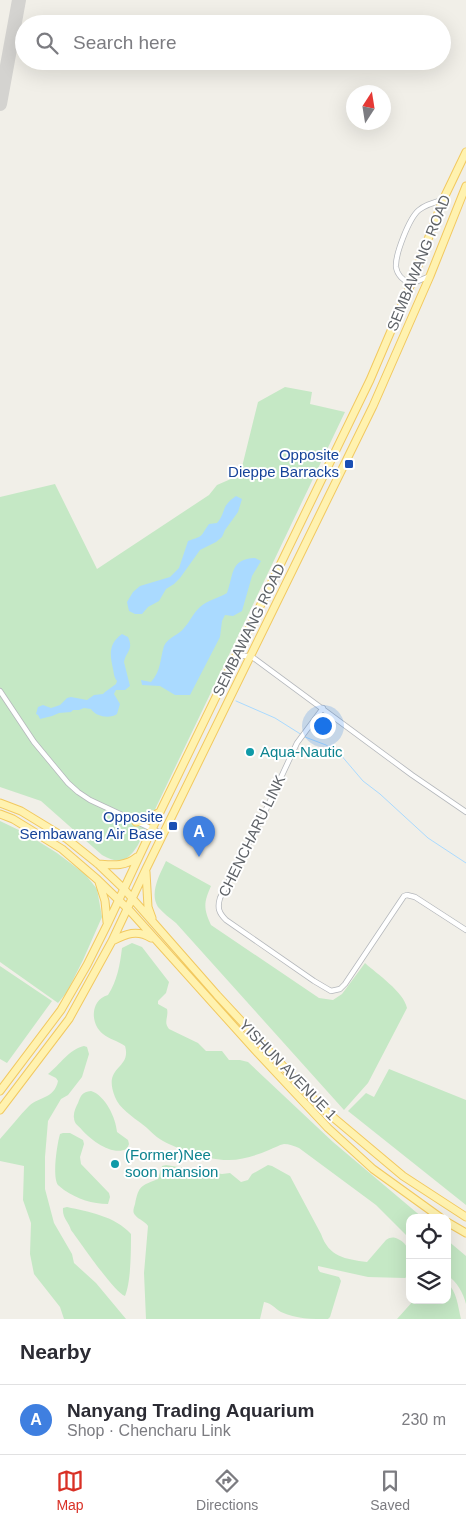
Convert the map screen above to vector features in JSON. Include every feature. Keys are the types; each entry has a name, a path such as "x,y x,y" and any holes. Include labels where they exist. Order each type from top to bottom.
{"main road":[{"name":"SEMBAWANG ROAD","path":"0,1091 61,1010 107,925 370,380 444,200 466,152"},
{"name":"SEMBAWANG ROAD","path":"0,1110 69,1019 112,941 373,406 430,276 466,186"},
{"name":"YISHUN AVENUE 1","path":"0,803 20,811 68,839 98,864 124,889 217,995 322,1108 403,1176 466,1217"},
{"path":"136,822 148,820 161,810"},
{"name":"YISHUN AVENUE 1","path":"0,814 13,819 62,849 98,880 128,909 328,1128 373,1169 435,1214"},
{"path":"98,864 125,864 132,862 140,856"},
{"path":"146,869 148,907 154,923"},
{"path":"98,880 107,911 107,925"},
{"path":"112,941 137,932 145,934 160,945"},
{"path":"451,1224 466,1233"}],"street":[{"path":"430,276 411,284 404,280 396,268 397,255 412,219 419,210 444,200"},
{"path":"236,656 250,656 412,775 466,812"},
{"path":"0,691 34,742 73,787 90,800 163,834"},
{"name":"CHENCHARU LINK","path":"323,708 299,740 264,816 220,898 218,908 220,913 232,924 331,991 340,989 346,984 404,896 415,897 466,930"}],"green space":[{"path":"285,387 312,392 310,404 345,412 138,845 123,860 118,861 108,858 102,855 41,801 0,787 0,497 55,484 97,569 209,495 217,485 240,475 258,402"},
{"path":"0,821 25,833 57,853 85,874 97,889 102,917 67,992 58,1003 0,962"},
{"path":"166,861 211,886 205,905 211,925 319,998 333,1000 342,994 365,963 401,996 407,1008 368,1083 344,1110 176,923 158,907 155,890"},
{"path":"132,943 142,947 169,982 166,993 158,1001 158,1004 167,1009 166,1024 169,1029 198,1043 206,1051 222,1051 229,1060 248,1062 333,1142 418,1214 406,1214 406,1235 376,1205 299,1148 284,1144 255,1155 234,1160 204,1157 163,1141 123,1109 115,1097 112,1079 114,1073 125,1060 125,1046 105,1036 99,1030 94,1019 95,1007 102,998 108,995 114,984 122,948"},
{"path":"0,966 52,1001 7,1063 0,1059"},
{"path":"84,1046 87,1047 89,1054 82,1077 68,1095 61,1099 48,1121 45,1189 54,1223 72,1254 74,1263 96,1283 126,1319 64,1319 60,1307 34,1274 30,1254 31,1223 23,1200 24,1166 0,1161 0,1139 29,1106 50,1094 56,1087 58,1081 48,1074 74,1050"},
{"path":"389,1069 466,1100 466,1205 348,1111 366,1093 374,1097"},
{"path":"91,1091 101,1097 109,1108 117,1132 128,1140 127,1149 115,1151 103,1146 91,1139 74,1120 74,1114 82,1094"},
{"path":"70,1133 83,1140 84,1144 80,1157 81,1164 109,1193 108,1204 91,1202 80,1198 58,1185 55,1175 56,1160 60,1134"},
{"path":"166,1165 222,1174 230,1173 241,1182 248,1180 252,1174 268,1165 272,1166 290,1176 328,1248 339,1256 367,1262 386,1240 396,1238 406,1245 406,1277 368,1277 318,1266 320,1272 339,1277 341,1281 328,1319 292,1316 264,1302 260,1319 146,1319 144,1273 148,1226 135,1215 134,1210 136,1198 140,1190 144,1185 158,1179 162,1166"},
{"path":"67,1207 110,1219 131,1234 130,1275 125,1296 105,1277 71,1230 63,1211 63,1208"},
{"path":"451,1243 466,1256 466,1304 463,1295 451,1278"},
{"path":"451,1288 458,1304 461,1319 397,1319 410,1304 451,1304"}],"water":[{"path":"236,496 242,499 238,512 222,537 200,550 180,578 166,589 159,601 148,607 142,614 135,614 129,611 127,602 133,592 140,586 170,577 179,568 188,541 201,536 209,524 217,523 228,503"},
{"path":"255,558 261,561 252,576 242,611 233,616 225,615 222,621 220,637 190,695 175,695 160,686 142,685 141,680 151,682 157,674 166,643 182,630 200,607 227,593 234,569 241,561"},
{"path":"122,634 128,637 130,641 129,650 124,662 130,686 125,690 116,690 114,694 120,704 117,714 114,716 103,716 96,714 91,709 84,708 40,719 36,714 38,707 43,705 51,708 60,705 67,698 71,697 87,700 94,695 103,694 116,684 111,650 114,642"}],"waterway":[{"path":"236,701 275,718 302,735"},
{"path":"305,737 326,745 340,754 363,781 428,838 466,863"}],"taxiway":[{"path":"16,15 19,0"},
{"path":"0,104 15,22"}],"place":[{"name":"Opposite Dieppe Barracks","path":"349,464"},
{"name":"Aqua-Nautic","path":"250,752"},
{"name":"Opposite Sembawang Air Base","path":"173,826"},
{"name":"Nanyang Trading Aquarium","path":"199,857"},
{"name":"(Former)Nee soon mansion","path":"115,1164"}]}
